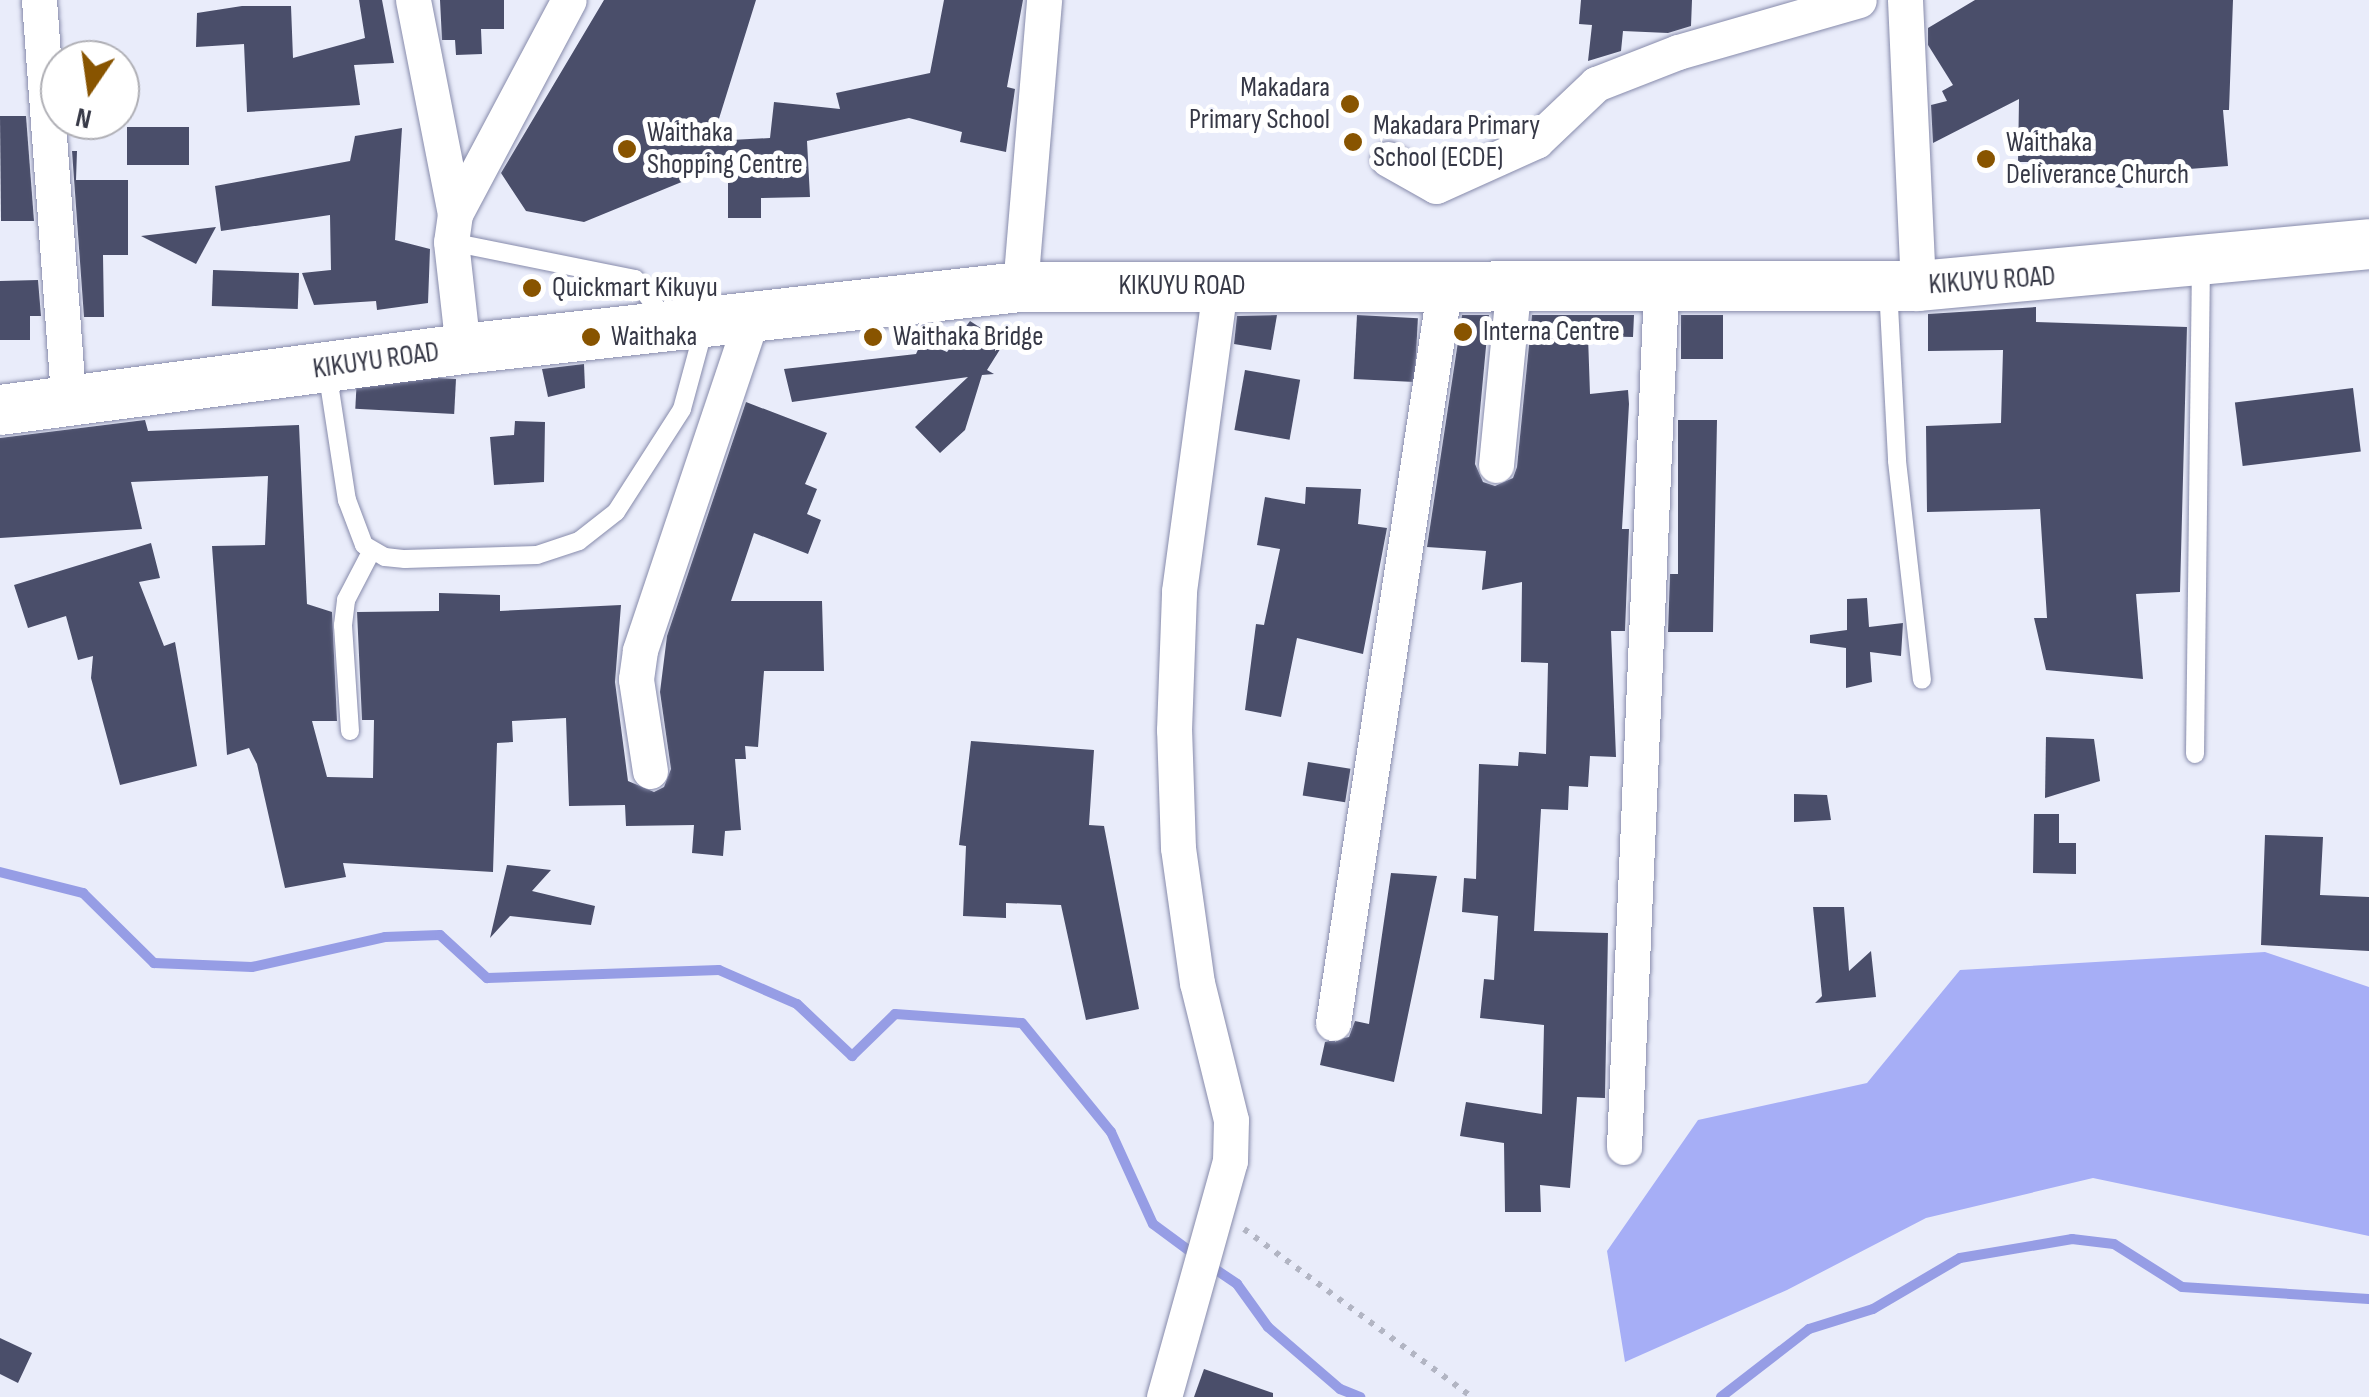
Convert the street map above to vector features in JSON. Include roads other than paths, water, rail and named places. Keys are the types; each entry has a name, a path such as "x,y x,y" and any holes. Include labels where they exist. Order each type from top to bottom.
{"main road":[{"name":"KIKUYU ROAD","path":"0,410 69,404 463,349 1020,287 1514,283 1661,288 1903,287 2201,264 2369,244"}],"street":[{"path":"39,0 69,404"},
{"path":"413,0 453,228 463,349"},
{"path":"453,228 569,0"},
{"path":"1020,287 1044,0"},
{"path":"1388,159 1436,186 1536,141 1596,84 1678,52 1859,0"},
{"path":"1903,287 1906,0"},
{"path":"1496,465 1514,283"},
{"path":"1333,1024 1444,284"},
{"path":"1164,1397 1220,1210 1231,1120 1197,983 1178,848 1174,730 1179,590 1220,286"},
{"path":"1624,1148 1661,288"},
{"path":"650,771 636,680 709,323"}],"lane":[{"path":"327,368 347,500 357,534 372,550 406,559 538,555 579,541 616,512 682,409 709,323 635,279 453,228"},
{"path":"2195,754 2201,264"},
{"path":"1903,287 1897,461 1922,680"},
{"path":"350,731 346,600 372,550"}],"waterway":[{"path":"0,872 83,893 154,963 252,967 385,937 440,935 487,978 719,970 797,1004 852,1056 895,1014 1022,1023 1111,1132 1153,1224 1195,1255"},
{"path":"1721,1397 1809,1329 1873,1309 1960,1258 2072,1239 2114,1244 2182,1287 2369,1299"},
{"path":"1209,1265 1237,1284 1268,1327 1340,1389 1360,1397"}],"place":[{"name":"Makadara Primary School","path":"1350,104"},
{"name":"Makadara Primary School (ECDE)","path":"1353,142"},
{"name":"Waithaka Shopping Centre","path":"627,149"},
{"name":"Waithaka Deliverance Church","path":"1986,159"},
{"name":"Quickmart Kikuyu","path":"532,288"},
{"name":"Interna Centre","path":"1463,332"},
{"name":"Waithaka","path":"591,337"},
{"name":"Waithaka Bridge","path":"873,337"}]}
